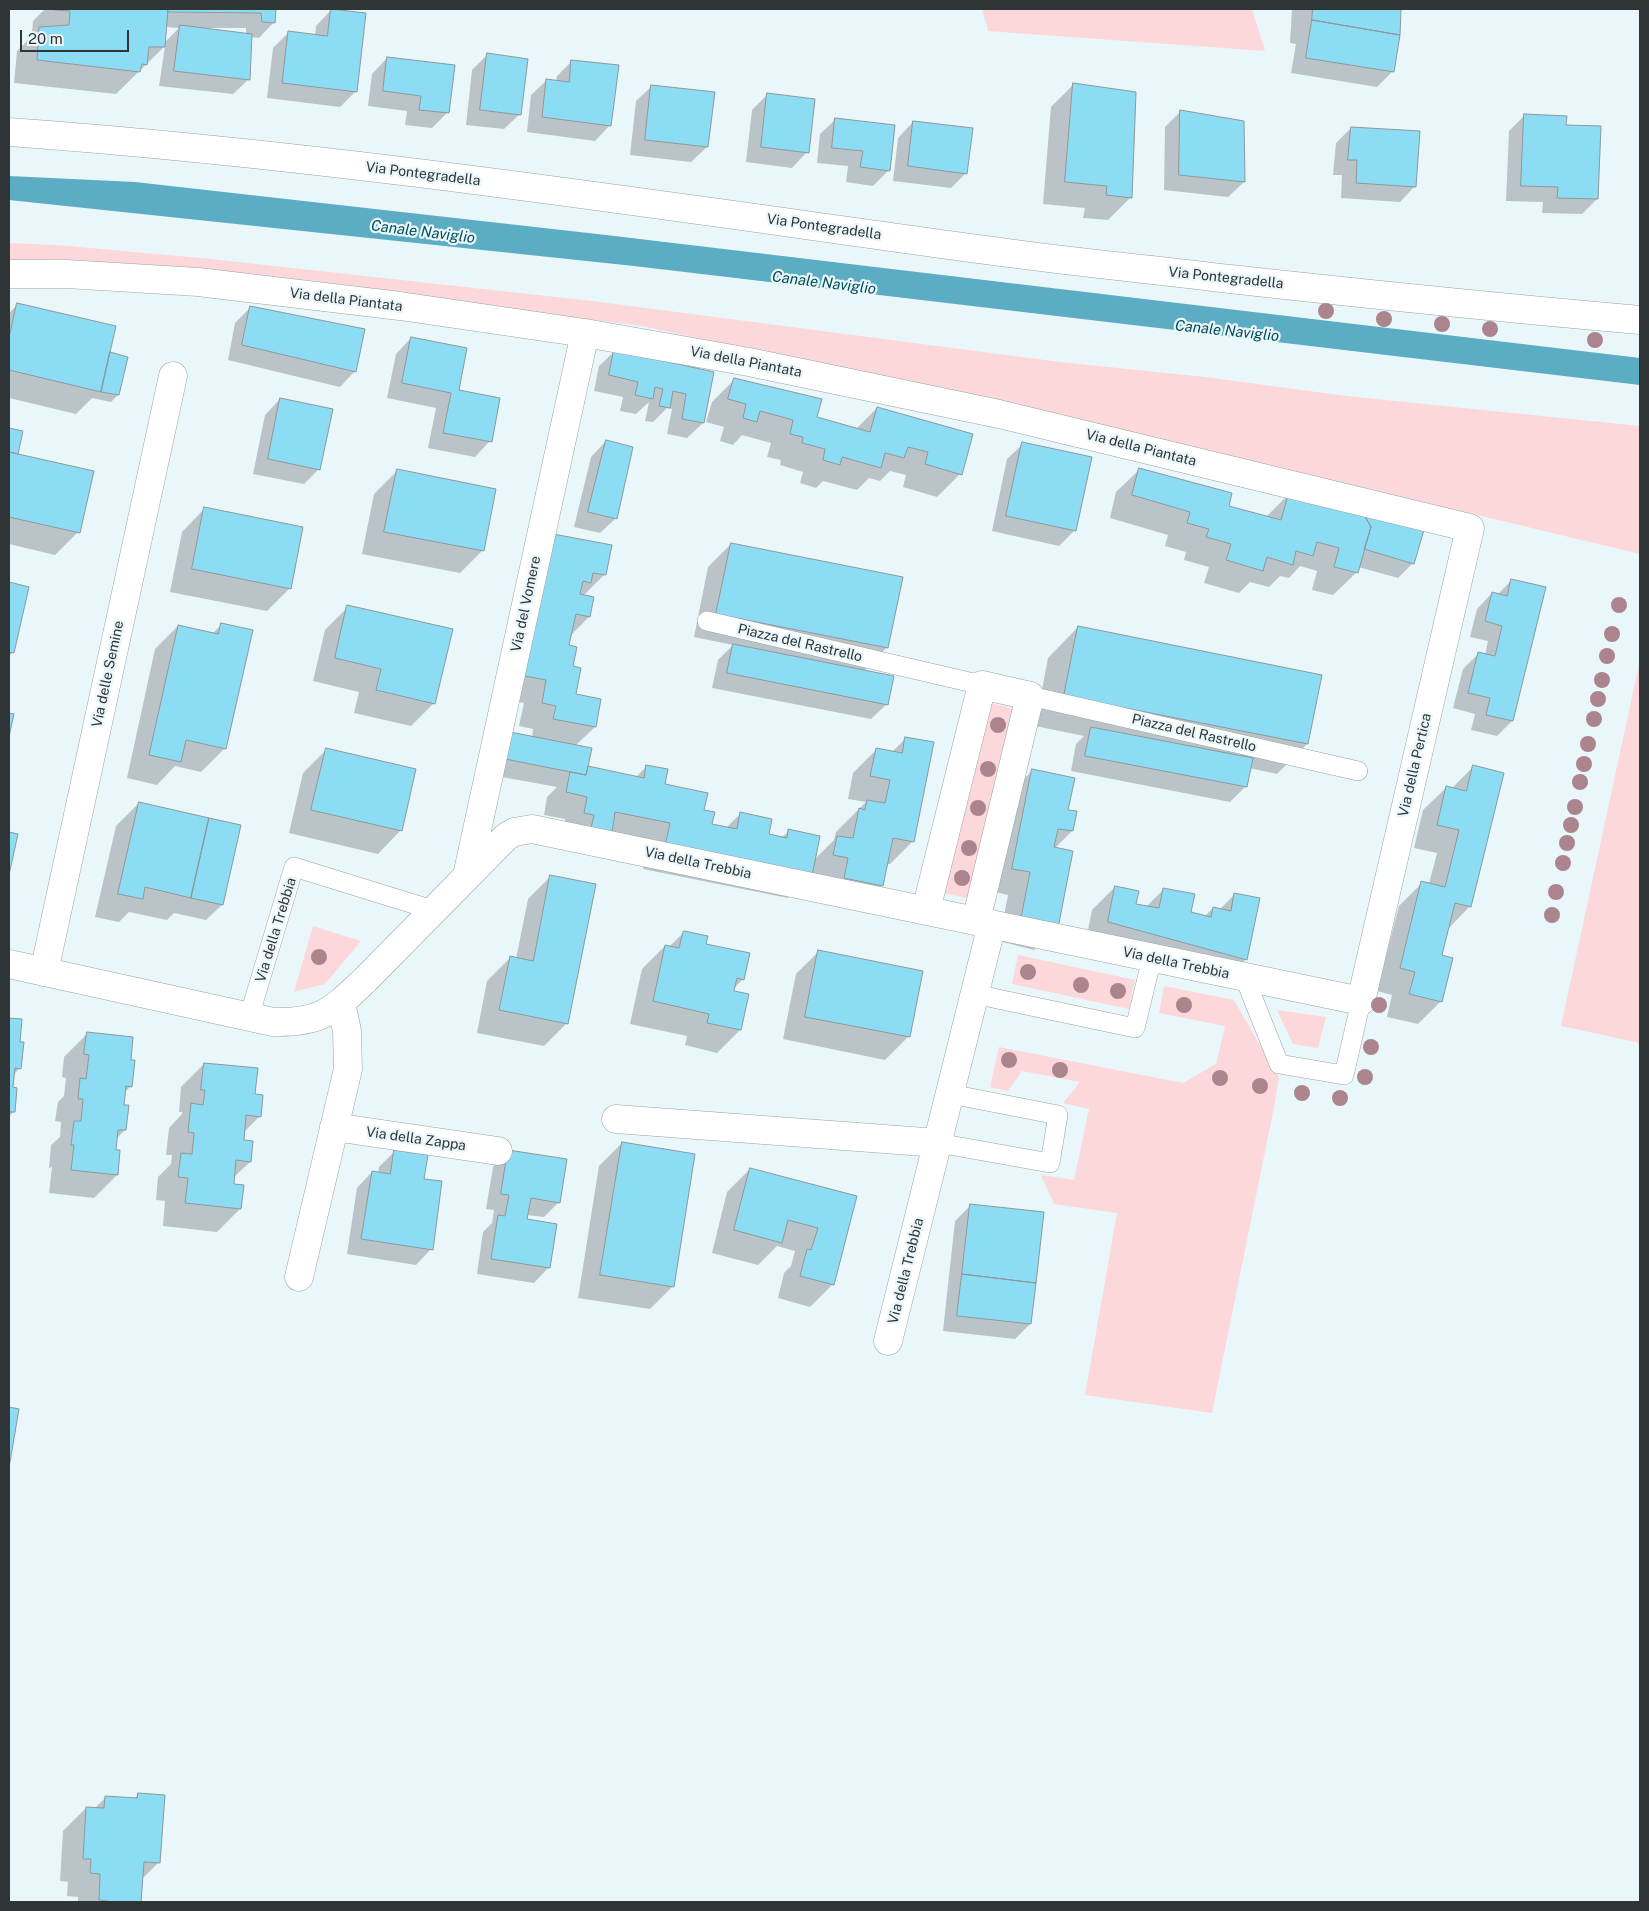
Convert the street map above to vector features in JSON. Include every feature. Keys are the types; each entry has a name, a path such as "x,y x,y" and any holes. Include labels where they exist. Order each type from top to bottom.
{"street":[{"name":"Via Pontegradella","path":"9,132 95,138 351,164 687,208 1014,254 1378,295 1640,320"},
{"name":"Via della Piantata","path":"9,274 67,274 198,282 400,306 585,333 749,362 990,412 1470,528"},
{"name":"Via del Vomere","path":"467,876 585,333"},
{"name":"Via delle Semine","path":"44,972 173,376"},
{"name":"Via della Pertica","path":"1361,1001 1470,528"},
{"name":"Piazza del Rastrello","path":"982,685 1030,696"},
{"path":"926,910 982,685"},
{"path":"984,923 1030,696"},
{"name":"Via della Trebbia","path":"9,964 273,1022 309,1020 324,1014 341,1002 506,837 514,832 532,829 1361,1001"},
{"name":"Via della Trebbia","path":"888,1341 974,994 984,923"},
{"path":"299,1277 348,1068 347,1031 341,1002"},
{"path":"616,1119 938,1143"},
{"name":"Via della Zappa","path":"334,1127 498,1151"}],"lane":[{"name":"Piazza del Rastrello","path":"707,621 982,685"},
{"name":"Piazza del Rastrello","path":"1030,696 1358,771"},
{"name":"Via della Trebbia","path":"250,1017 294,867 433,910"},
{"path":"974,994 1135,1028 1152,958"},
{"path":"1244,976 1279,1064 1344,1075 1361,1001"},
{"path":"938,1143 1050,1163 1058,1115 950,1094"}],"shaded area":[{"path":"982,9 1252,9 1265,51 988,31"},
{"path":"9,243 57,245 211,259 592,301 1060,362 1205,377 1346,396 1640,426 1640,554 1194,447 642,326 211,272 56,259 9,262"},
{"path":"1640,660 1640,1043 1561,1026"},
{"path":"988,702 1018,710 972,899 943,893"},
{"path":"313,926 361,941 325,984 294,992"},
{"path":"1018,955 1135,980 1129,1009 1012,984"},
{"path":"1164,986 1234,1000 1279,1078 1212,1413 1085,1395 1117,1213 1054,1204 1041,1175 1074,1180 1089,1109 1063,1103 1080,1082 1022,1071 1008,1091 990,1087 999,1047 1183,1083 1216,1064 1225,1026 1159,1013"},
{"path":"1277,1010 1326,1017 1318,1048 1293,1044"}],"water":[{"name":"Canale Naviglio","path":"9,176 135,182 606,235 1640,358 1640,385 634,266 9,200"}],"building":[{"path":"55,9 168,9 165,47 149,47 147,65 142,64 140,72 37,60 39,27 69,25 70,11"},
{"path":"168,9 276,9 275,23 262,22 261,13 168,12"},
{"path":"331,9 366,13 357,92 282,83 288,31 327,36"},
{"path":"1313,9 1401,9 1400,35 1312,20"},
{"path":"1312,20 1400,35 1394,72 1306,58"},
{"path":"180,25 252,34 250,80 174,71"},
{"path":"487,53 528,59 521,115 480,110"},
{"path":"387,57 455,65 449,113 419,110 421,96 383,91"},
{"path":"571,60 619,65 611,126 542,117 546,79 569,82"},
{"path":"1073,83 1136,92 1132,198 1106,195 1107,186 1065,182"},
{"path":"651,85 715,92 708,147 645,140"},
{"path":"767,93 815,99 809,153 761,147"},
{"path":"1180,110 1244,121 1245,182 1179,175"},
{"path":"1524,114 1567,116 1566,125 1601,126 1598,199 1557,198 1558,187 1521,186"},
{"path":"835,118 895,125 890,171 860,167 863,151 832,148"},
{"path":"913,121 973,128 967,174 908,166"},
{"path":"1351,127 1420,131 1416,187 1356,183 1357,160 1348,160"},
{"path":"17,303 116,326 101,392 9,370 9,338"},
{"path":"250,306 365,329 356,372 242,345"},
{"path":"411,337 467,348 459,390 500,398 492,442 443,433 451,393 402,383"},
{"path":"614,350 714,372 704,423 682,419 686,394 673,391 670,408 659,406 663,389 655,387 653,399 635,395 638,382 609,375"},
{"path":"110,352 128,357 119,395 101,392"},
{"path":"734,378 822,399 817,417 870,432 877,407 973,434 962,475 925,464 928,452 908,447 904,458 885,453 881,468 842,457 840,465 823,460 825,449 802,443 803,437 790,434 793,420 760,411 757,422 743,418 746,404 728,399"},
{"path":"280,398 333,409 320,470 268,459"},
{"path":"9,428 23,431 18,454 9,452"},
{"path":"606,440 633,447 617,519 588,512"},
{"path":"1022,442 1092,457 1076,531 1006,516"},
{"path":"9,452 94,471 80,533 9,517"},
{"path":"1139,468 1232,493 1229,506 1281,520 1289,492 1363,513 1371,527 1358,573 1334,567 1339,548 1317,542 1313,556 1296,551 1293,565 1267,557 1263,571 1226,560 1231,544 1206,537 1209,529 1187,523 1190,512 1132,495"},
{"path":"397,469 496,489 484,551 384,532"},
{"path":"204,507 303,527 291,589 192,569"},
{"path":"1363,513 1424,530 1414,564 1364,549 1371,527"},
{"path":"553,534 612,545 606,575 593,573 591,583 583,581 580,594 594,597 590,617 576,614 569,645 577,647 573,666 581,668 576,694 601,699 596,727 553,719 556,706 542,703 546,680 525,676"},
{"path":"731,543 903,577 888,648 716,614"},
{"path":"1511,579 1546,587 1513,721 1486,715 1490,698 1468,693 1478,652 1495,656 1502,626 1485,621 1492,592 1507,596"},
{"path":"9,582 29,587 14,653 9,652"},
{"path":"347,605 453,629 435,704 376,690 381,669 335,658"},
{"path":"221,623 253,630 226,749 186,740 181,762 149,755 178,625 218,634"},
{"path":"1078,626 1322,675 1308,744 1064,696"},
{"path":"733,644 894,676 888,705 727,673"},
{"path":"9,713 14,714 9,737"},
{"path":"1091,727 1253,758 1247,787 1085,756"},
{"path":"510,732 592,748 586,775 505,759"},
{"path":"905,737 934,742 914,842 893,838 883,886 844,878 848,858 833,855 837,836 853,838 859,808 865,810 867,800 885,803 890,780 870,776 876,748 902,753"},
{"path":"326,748 416,769 402,831 311,810"},
{"path":"646,765 668,769 665,784 708,793 704,810 715,812 712,824 737,829 740,812 772,819 769,834 787,838 788,829 820,836 812,876 665,846 670,823 615,812 612,833 591,828 594,815 584,813 587,797 566,792 570,772 586,775 588,766 644,778"},
{"path":"1473,765 1504,773 1471,907 1455,903 1442,955 1453,958 1442,1002 1409,994 1415,972 1400,968 1421,881 1445,887 1459,830 1437,825 1446,786 1466,791"},
{"path":"1032,769 1075,778 1068,810 1077,811 1073,831 1058,829 1054,847 1073,851 1058,928 1021,918 1030,872 1012,869"},
{"path":"139,802 209,818 191,898 145,887 143,899 118,894"},
{"path":"209,818 241,825 223,905 191,898"},
{"path":"9,832 18,834 9,875"},
{"path":"550,875 596,884 568,1024 499,1010 510,956 533,961"},
{"path":"1115,886 1139,891 1136,904 1159,908 1163,888 1195,894 1191,912 1211,917 1213,907 1231,911 1234,893 1260,898 1247,960 1108,922"},
{"path":"684,931 708,936 706,944 750,953 744,980 737,978 734,991 749,994 741,1030 707,1023 709,1014 653,1001 665,945 679,948"},
{"path":"818,950 923,971 910,1037 805,1017"},
{"path":"9,1018 22,1019 20,1042 24,1042 21,1069 15,1068 13,1087 17,1088 15,1112 9,1112"},
{"path":"87,1032 133,1037 131,1060 135,1060 132,1087 126,1086 124,1105 129,1105 126,1130 118,1130 116,1150 120,1150 118,1175 71,1170 74,1145 71,1145 74,1121 81,1121 83,1099 78,1099 80,1078 86,1079 89,1055 84,1054"},
{"path":"204,1063 258,1068 255,1094 263,1095 261,1117 246,1115 244,1140 253,1141 251,1162 236,1160 234,1184 244,1185 241,1209 185,1203 188,1178 178,1177 181,1153 192,1154 194,1133 188,1132 191,1103 203,1105 205,1090 201,1090"},
{"path":"622,1142 695,1154 674,1287 600,1275"},
{"path":"394,1150 428,1155 424,1179 442,1181 433,1250 361,1239 372,1171 390,1174"},
{"path":"508,1150 567,1159 560,1203 531,1198 527,1219 557,1224 550,1268 491,1259 498,1215 505,1216 509,1195 501,1194"},
{"path":"750,1168 857,1196 834,1285 800,1276 807,1249 811,1250 818,1228 788,1220 782,1243 734,1230"},
{"path":"970,1204 1044,1212 1036,1283 962,1274"},
{"path":"962,1274 1036,1283 1031,1324 957,1316"},
{"path":"9,1407 19,1409 9,1468"},
{"path":"138,1793 165,1795 160,1863 144,1862 141,1902 99,1900 100,1874 90,1873 91,1859 83,1859 86,1807 104,1808 105,1796 137,1798"}]}
